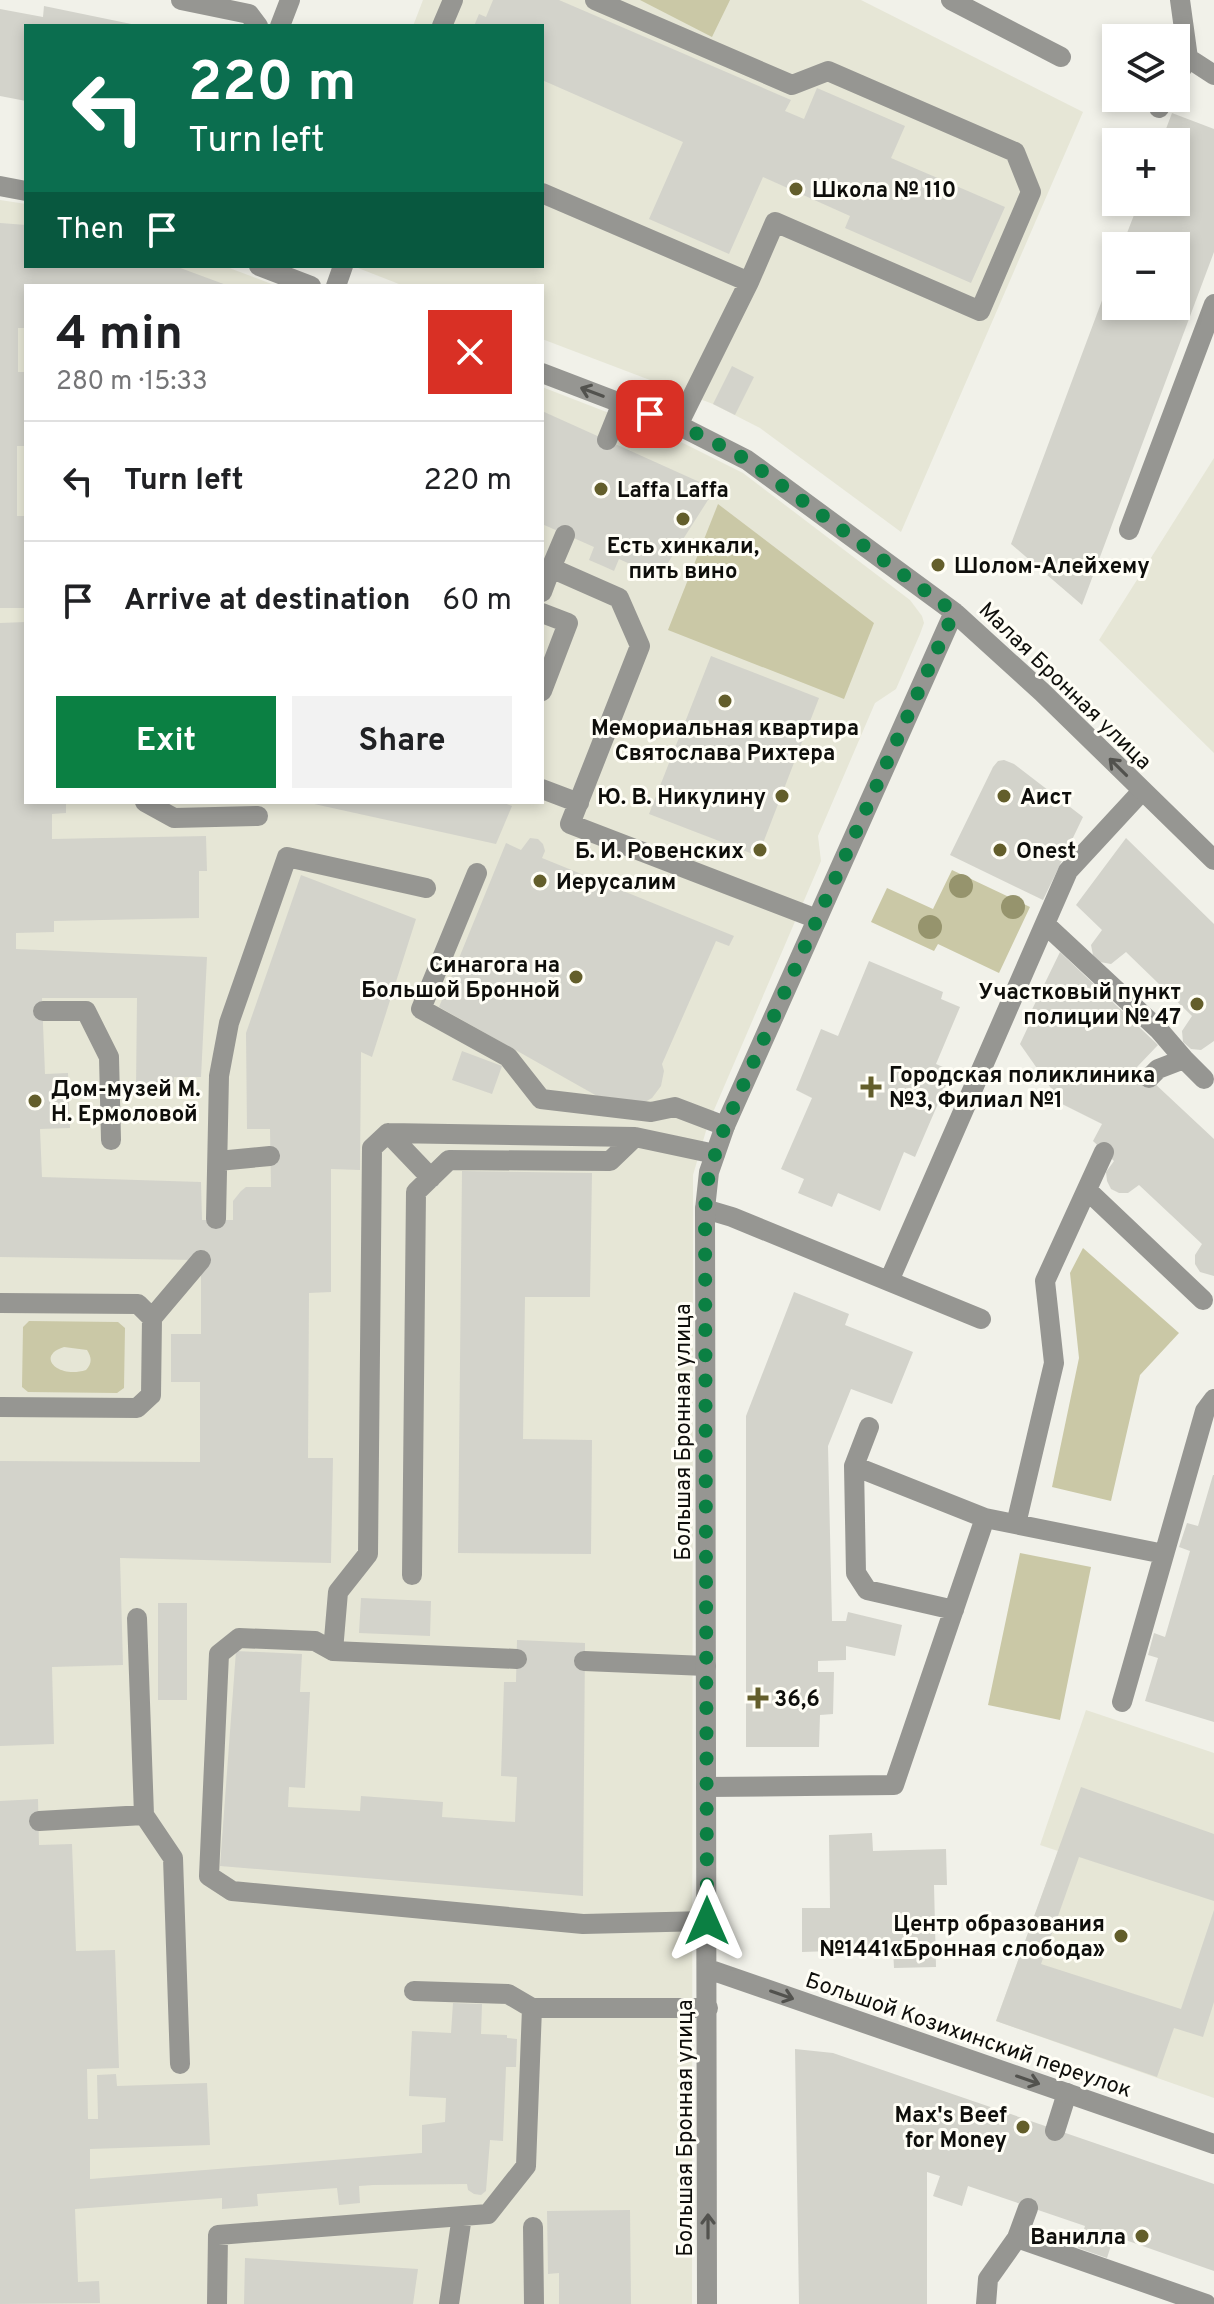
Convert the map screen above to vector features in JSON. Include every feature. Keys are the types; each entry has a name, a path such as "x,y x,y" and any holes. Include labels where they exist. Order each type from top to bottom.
{"street":[{"path":"181,0 249,14 256,24"},
{"path":"281,24 290,0"},
{"path":"443,24 453,0"},
{"path":"595,0 792,85 828,71 1015,152 1031,192 980,311 775,222 749,282 678,425"},
{"path":"951,0 1061,57"},
{"path":"1180,0 1183,24"},
{"path":"1190,59 1214,75"},
{"path":"0,186 24,191"},
{"path":"544,194 749,282"},
{"path":"264,268 306,284"},
{"path":"1129,530 1214,304"},
{"name":"Малая Бронная улица","path":"544,374 678,425 747,460 954,612 1042,692 1214,860"},
{"path":"607,440 622,403"},
{"path":"544,587 565,535"},
{"path":"551,568 619,598 640,646 570,824 817,919"},
{"name":"Большая Бронная улица","path":"707,2304 705,1209 709,1172 725,1126 954,612"},
{"path":"544,614 568,623 544,686"},
{"path":"544,790 579,803"},
{"path":"889,1281 1068,871 1142,791"},
{"path":"149,804 174,818 258,816"},
{"path":"216,1219 219,1076 229,1023 287,857 426,888"},
{"path":"477,873 421,1009 508,1057 541,1099 651,1112 675,1107 725,1126"},
{"path":"1045,924 1159,1030 1184,1059 1211,1079"},
{"path":"43,1011 86,1011 109,1057 111,1140"},
{"path":"1149,1078 1158,1069 1184,1059"},
{"path":"333,1651 338,1592 368,1554 366,1148 388,1133 635,1137 715,1154"},
{"path":"388,1133 431,1178"},
{"path":"412,1575 416,1192 449,1160 610,1161 635,1137"},
{"path":"1016,1524 1054,1363 1045,1281 1104,1152"},
{"path":"218,1161 270,1156"},
{"path":"1087,1190 1203,1300"},
{"path":"705,1209 732,1217 981,1319"},
{"path":"0,1407 137,1408 151,1395 152,1318 201,1260"},
{"path":"0,1303 138,1304 152,1318"},
{"path":"1122,1702 1205,1411 1214,1399"},
{"path":"869,1427 854,1466 856,1573 867,1590 954,1610"},
{"path":"854,1466 985,1518 1164,1554"},
{"path":"706,1787 894,1785 985,1518"},
{"path":"137,1618 144,1815 173,1858 180,2064"},
{"path":"517,1659 333,1651 315,1641 239,1638 219,1654 209,1876 232,1891 568,1922 707,1921"},
{"path":"584,1661 706,1666"},
{"path":"39,1821 144,1815"},
{"name":"Большой Козихинский переулок","path":"708,1969 1214,2144"},
{"path":"414,1991 508,1994 532,2008 708,2008"},
{"path":"217,2304 218,2235 488,2214 526,2166 532,2008"},
{"path":"1055,2131 1067,2093"},
{"path":"986,2304 988,2279 1017,2238 1028,2208"},
{"path":"449,2304 462,2216"},
{"path":"533,2227 534,2304"},
{"path":"1017,2238 1206,2304"}],"shaded area":[{"name":"Школа № 110","path":"423,0 861,0 1083,112 901,532 760,428 713,404 544,340 544,284 399,284 358,268 544,268 544,24 414,24"},
{"path":"640,0 730,0 712,37"},
{"path":"0,200 24,204 24,268 229,268 272,284 24,284 24,804 544,804 544,388 671,437 743,473 910,600 924,623 896,689 875,703 818,836 821,861 708,1124 693,1175 692,2304 0,2304"},
{"path":"1214,458 1214,753 1099,640"},
{"path":"718,504 874,623 844,699 668,630"},
{"path":"952,870 1030,907 999,973 938,944 934,951 871,922 887,888 933,909"},
{"path":"1083,1248 1179,1333 1140,1375 1111,1501 1052,1487 1079,1358 1070,1273"},
{"path":"29,1321 118,1322 125,1328 124,1388 117,1393 28,1392 22,1387 23,1327","holes":["64,1347 87,1350 91,1360 86,1370 59,1369 51,1361 55,1351"]},
{"path":"1020,1553 1091,1567 1060,1720 988,1705"},
{"name":"Центр образования №1441«Бронная слобода»","path":"1086,1710 1214,1753 1214,2098 996,2021 1058,1851 1040,1845"}],"building":[{"path":"493,0 559,0 791,100 785,111 804,119 817,88 905,126 891,158 1005,207 971,283 845,228 850,216 763,177 729,254 649,219 683,142 544,81 544,24 475,24 479,14 486,17"},
{"path":"44,6 131,24 24,24 24,101 0,96 0,9 43,17"},
{"path":"1172,113 1214,129 1214,252 1190,316 1190,232 1127,232 1134,216 1190,216 1190,128 1166,128"},
{"path":"0,223 24,225 24,268 180,268 224,284 24,284 24,328 18,328 18,372 24,372 24,446 17,446 17,516 24,516 24,608 0,608"},
{"path":"1102,300 1102,320 1189,320 1082,605 1011,544"},
{"path":"732,366 754,377 735,415 713,404"},
{"path":"544,412 715,489 659,577 619,559 614,571 589,560 594,547 544,525"},
{"path":"24,622 24,804 66,804 66,813 52,814 52,839 206,836 207,871 199,871 199,918 54,921 54,932 16,933 16,949 207,957 201,1077 174,1077 173,1090 136,1090 137,998 42,998 45,1074 68,1073 70,1128 40,1129 42,1177 201,1182 202,1220 233,1220 233,1201 241,1191 246,1187 271,1187 270,1129 247,1129 246,1033 301,875 416,919 372,1057 361,1052 360,1170 331,1169 331,1292 309,1293 308,1458 333,1458 331,1563 120,1558 123,1665 52,1667 54,1744 0,1746 0,1461 200,1462 200,1382 171,1382 171,1334 201,1334 201,1260 0,1257 0,623"},
{"path":"711,656 819,698 758,856 649,814"},
{"path":"1004,760 1014,764 1083,817 1043,900 950,855 993,767"},
{"path":"314,804 506,804 512,806 496,844"},
{"name":"Синагога на Большой Бронной","path":"530,838 538,839 543,844 545,851 542,858 734,936 729,946 716,941 662,1064 661,1086 645,1102 597,1096 439,1007 506,843 521,850"},
{"path":"1126,838 1214,924 1214,1041 1201,1050 1191,1049 1183,1042 1182,1031 1192,1016 1126,952 1111,964 1100,962 1093,955 1091,945 1102,930 1076,905"},
{"path":"1060,952 1158,1045 1137,1067 1214,1139 1214,1276 1200,1272 1195,1264 1195,1255 1202,1244 1139,1185 1128,1193 1111,1189 1106,1172 1114,1161 1093,1141 1102,1124 1062,1104 1020,1044 1028,1027 1024,1026"},
{"name":"Городская поликлиника №3, Филиал №1","path":"869,961 943,992 941,999 960,1007 936,1064 952,1071 915,1157 904,1152 880,1211 838,1193 832,1207 798,1193 804,1179 781,1169 812,1098 796,1090 821,1029 838,1036"},
{"path":"462,1051 502,1066 492,1094 452,1080"},
{"path":"462,1171 592,1173 590,1297 525,1297 523,1439 592,1440 591,1554 458,1553"},
{"path":"794,1292 849,1314 845,1325 913,1352 892,1404 851,1389 828,1446 832,1621 846,1621 848,1612 902,1625 895,1656 846,1646 846,1660 818,1661 818,1672 834,1672 833,1714 820,1715 819,1747 746,1747 746,1416"},
{"path":"1213,1475 1214,1722 1145,1701 1158,1658 1148,1655 1154,1633 1165,1637 1190,1551 1179,1547 1187,1523 1198,1526"},
{"path":"361,1598 431,1601 430,1636 359,1633"},
{"path":"158,1603 187,1603 187,1700 158,1700"},
{"path":"517,1640 585,1643 583,1896 220,1866 236,1651 302,1654 300,1692 310,1692 305,1788 289,1787 288,1807 360,1811 361,1796 443,1802 442,1817 515,1822 517,1777 501,1776 504,1682 516,1682"},
{"path":"1081,1787 1214,1834 1214,1901 1079,1857 1041,1964 1181,2009 1214,1910 1214,2002 1203,2037 1174,2028 1157,2077 996,2021"},
{"path":"38,1799 39,1845 72,1844 76,1951 115,1950 119,2068 87,2069 88,2119 98,2119 97,2075 116,2074 117,2086 207,2083 210,2145 90,2149 90,2179 422,2153 422,2125 445,2122 446,2098 409,2096 412,2031 451,2033 453,2003 482,2004 481,2034 507,2035 507,2038 517,2039 516,2067 506,2067 503,2141 490,2140 486,2191 481,2195 474,2194 468,2190 467,2184 373,2185 359,2186 360,2203 339,2205 337,2188 257,2194 258,2206 222,2209 222,2198 75,2209 78,2282 99,2281 100,2303 0,2304 0,1801"},
{"path":"872,1833 873,1851 946,1849 947,1885 934,1885 936,1967 894,1968 893,1949 802,1952 802,1908 830,1908 829,1835"},
{"path":"795,2049 833,2053 1214,2184 1214,2271 1114,2236 1107,2258 1078,2248 1085,2226 968,2186 962,2206 933,2196 940,2176 927,2172 927,2304 799,2304"},
{"path":"630,2210 631,2304 559,2304 559,2273 548,2274 547,2211"},
{"path":"245,2258 418,2269 413,2304 244,2304"}],"place":[{"name":"Школа № 110","path":"796,189"},
{"name":"Laffa Laffa","path":"601,489"},
{"name":"Есть хинкали, пить вино","path":"683,519"},
{"name":"Шолом-Алейхему","path":"938,565"},
{"name":"Мемориальная квартира Святослава Рихтера","path":"725,701"},
{"name":"Ю. В. Никулину","path":"782,796"},
{"name":"Аист","path":"1004,796"},
{"name":"Б. И. Ровенских","path":"760,850"},
{"name":"Onest","path":"1000,850"},
{"name":"Иерусалим","path":"540,881"},
{"name":"Синагога на Большой Бронной","path":"576,977"},
{"name":"Участковый пункт полиции № 47","path":"1197,1004"},
{"name":"Городская поликлиника №3, Филиал №1","path":"871,1087"},
{"name":"Дом-музей М. Н. Ермоловой","path":"35,1101"},
{"name":"36,6","path":"758,1698"},
{"name":"Центр образования №1441«Бронная слобода»","path":"1121,1936"},
{"name":"Max's Beef for Money","path":"1023,2127"},
{"name":"Ванилла","path":"1142,2236"}],"route":[{"path":"650,414 705,437 747,460 954,612 725,1126 709,1172 705,1209 707,1921"}]}
